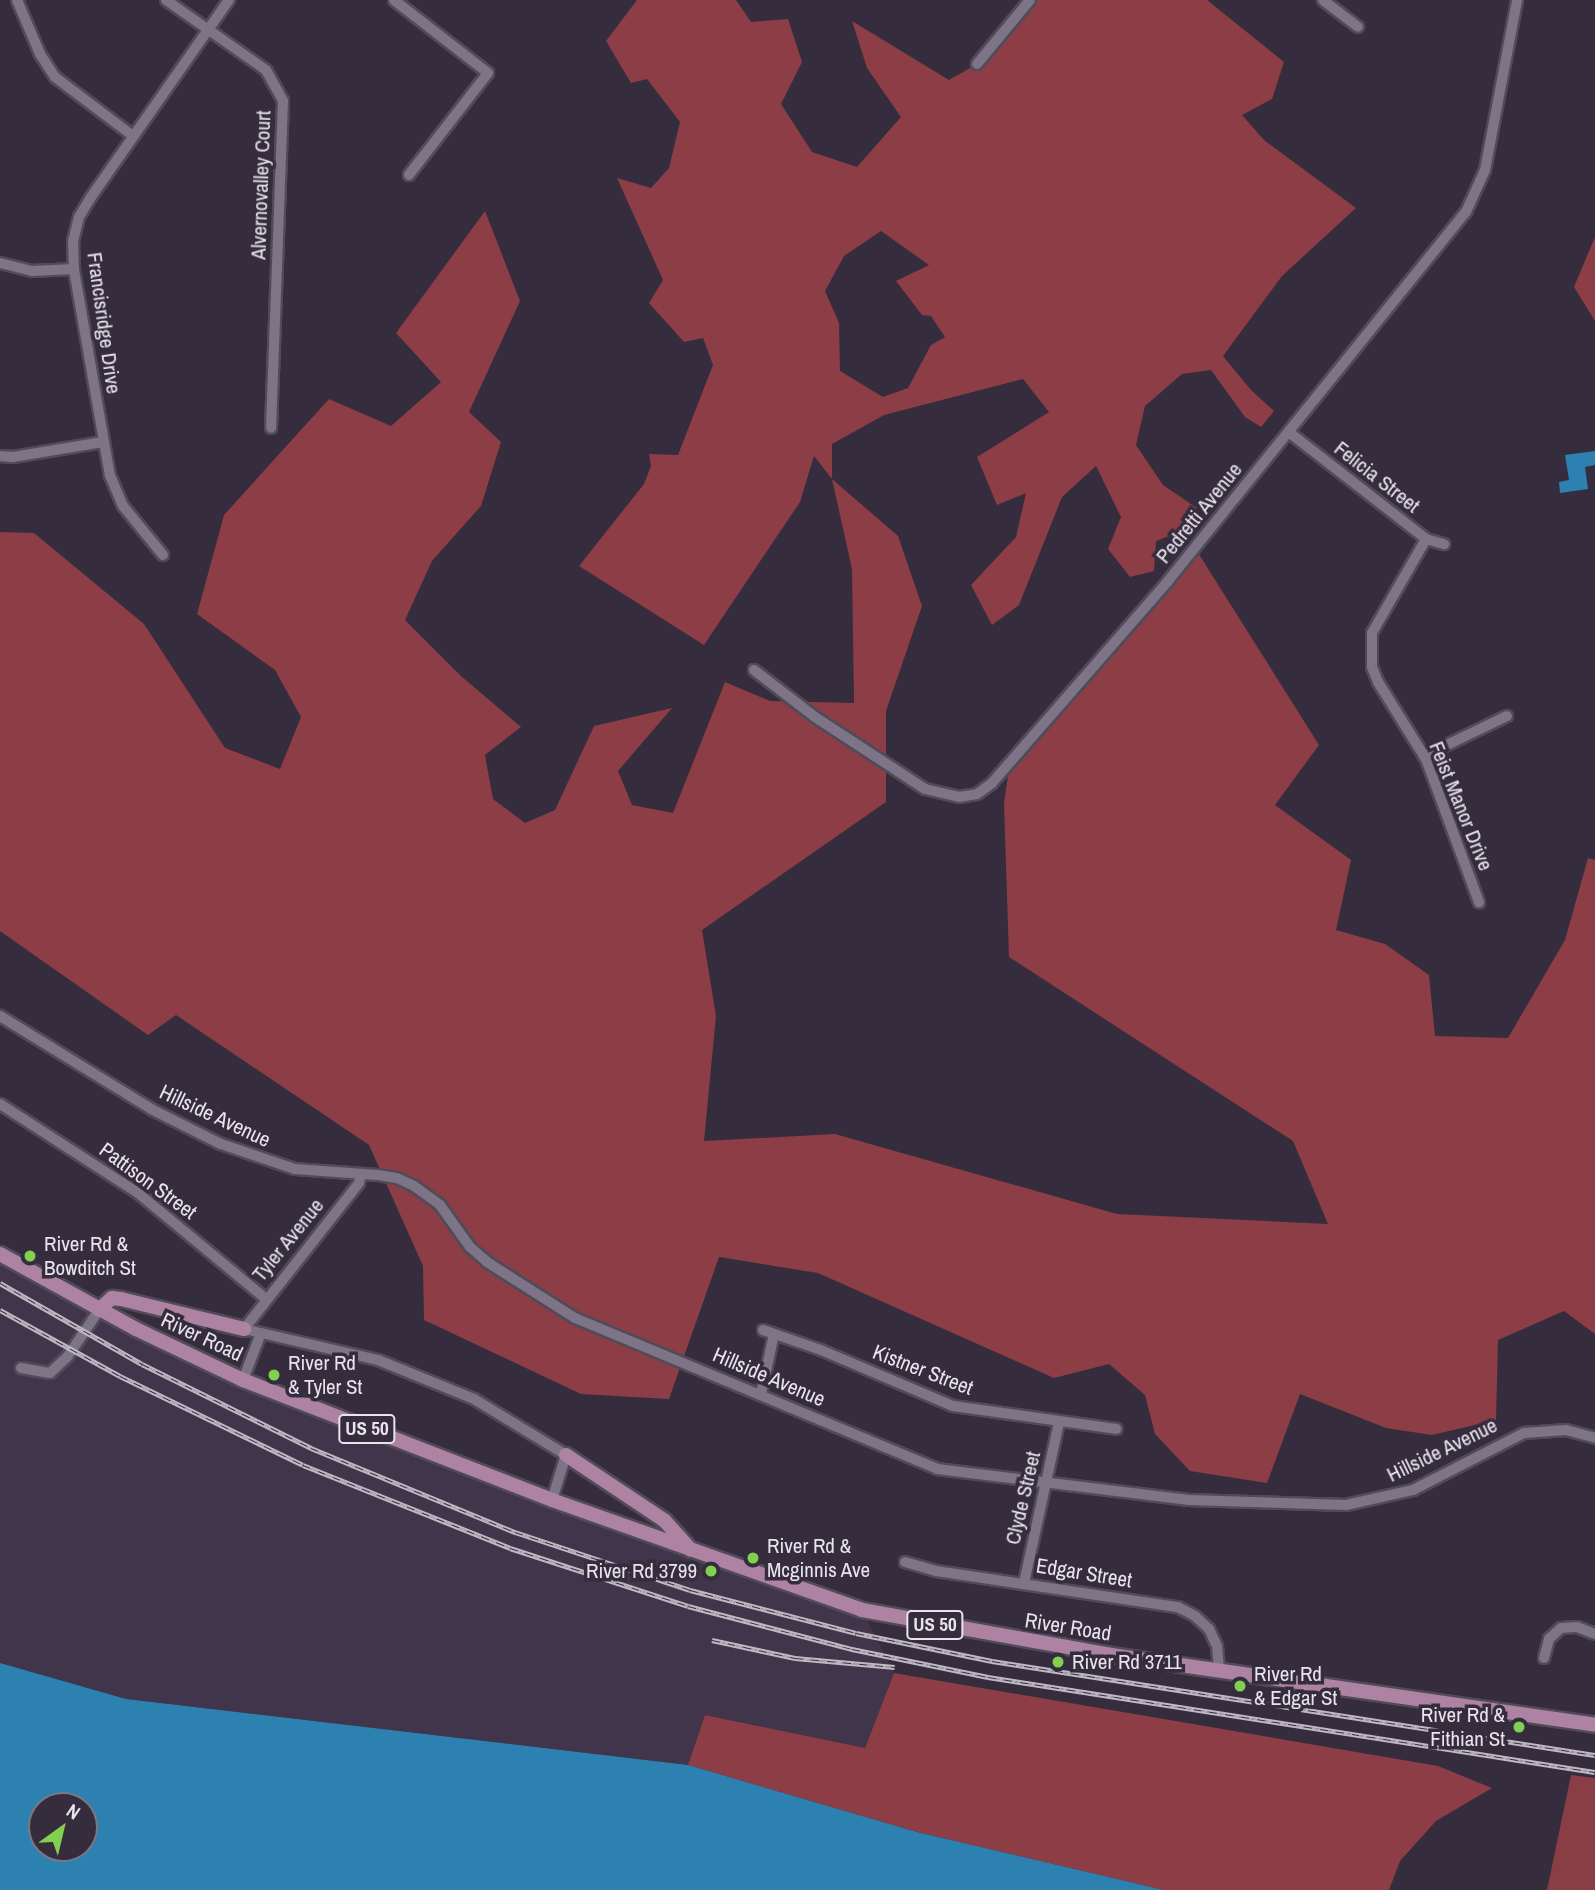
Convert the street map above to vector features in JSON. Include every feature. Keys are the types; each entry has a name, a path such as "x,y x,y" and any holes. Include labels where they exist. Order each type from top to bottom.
{"main road":[{"name":"River Road","path":"0,1254 99,1310 243,1380 551,1500 862,1609 1019,1640 1595,1725"},
{"path":"99,1310 112,1298 121,1298 244,1329"},
{"path":"566,1455 664,1520 692,1551"}],"street":[{"path":"17,0 40,54 55,77 133,136"},
{"name":"Alvernovalley Court","path":"166,0 265,70 279,89 285,113 271,428"},
{"name":"Francisridge Drive","path":"163,555 123,506 110,476 74,269 74,242 79,217 229,0"},
{"path":"394,0 488,73 409,174"},
{"path":"977,64 1030,0"},
{"path":"1324,0 1358,27"},
{"name":"Pedretti Avenue","path":"754,670 815,717 925,789 948,796 977,794 992,783 1168,581 1290,433 1473,200 1485,170 1517,0"},
{"path":"0,264 32,271 74,269"},
{"name":"Felicia Street","path":"1290,433 1426,539 1444,544"},
{"path":"0,456 13,457 103,442"},
{"name":"Feist Manor Drive","path":"1426,539 1372,633 1372,667 1378,682 1424,756 1479,902"},
{"path":"1424,756 1507,716"},
{"name":"Hillside Avenue","path":"0,1016 151,1109 221,1144 295,1169 397,1178 440,1205 470,1247 487,1262 575,1318 937,1469 1189,1500 1346,1506 1413,1490 1524,1433 1566,1430 1595,1438"},
{"name":"Pattison Street","path":"0,1104 138,1193 266,1299"},
{"name":"Tyler Avenue","path":"244,1329 359,1183 361,1174"},
{"path":"21,1368 50,1373 68,1356 99,1310"},
{"name":"River Road","path":"244,1329 324,1345 418,1374 474,1399 566,1455"},
{"name":"Kistner Street","path":"761,1394 769,1332 953,1406 1116,1429"},
{"path":"243,1380 261,1333"},
{"name":"Clyde Street","path":"1024,1583 1059,1422"},
{"path":"551,1500 566,1455"},
{"name":"Edgar Street","path":"905,1562 936,1571 1187,1611 1203,1622 1214,1637 1219,1670"},
{"path":"1544,1658 1549,1639 1561,1628 1577,1627 1595,1634"}],"shaded area":[{"path":"637,0 736,0 751,22 788,19 802,62 781,104 812,152 857,167 901,117 867,68 852,21 949,80 977,64 1030,0 1207,0 1284,62 1272,99 1242,115 1264,140 1356,208 1282,276 1223,356 1251,390 1274,411 1261,427 1245,417 1211,370 1182,374 1145,406 1136,445 1163,485 1197,508 1179,546 1169,536 1156,541 1154,571 1130,577 1108,549 1121,517 1096,466 1062,497 1019,605 992,625 971,585 1016,537 1026,493 997,505 977,457 1049,412 1023,379 884,415 832,444 832,479 814,456 800,502 704,645 579,566 644,484 651,466 649,454 678,455 713,365 703,338 684,342 649,303 663,280 617,178 651,188 669,168 680,122 647,79 631,83 606,41","holes":["881,231 929,265 896,281 922,315 931,316 945,337 931,345 908,388 883,397 840,371 839,323 825,291 844,256"]},
{"path":"485,211 520,301 469,412 501,442 481,506 432,561 405,620 461,676 521,727 485,755 493,799 525,823 555,810 594,726 672,708 618,771 632,805 673,813 725,682 770,701 854,703 852,569 832,479 898,536 922,606 886,711 886,802 702,930 716,1016 704,1141 835,1134 1117,1214 1328,1224 1293,1141 1009,957 1004,804 1010,761 1195,548 1319,745 1275,805 1351,860 1336,930 1385,944 1429,975 1435,1036 1508,1038 1565,940 1588,858 1595,860 1595,1334 1564,1311 1498,1340 1496,1420 1432,1435 1386,1428 1300,1394 1267,1483 1190,1471 1155,1434 1145,1395 1109,1364 1054,1378 818,1273 719,1257 669,1399 581,1394 424,1320 423,1266 369,1145 176,1015 148,1035 0,931 0,532 34,533 144,624 225,748 280,769 301,717 275,670 197,614 224,515 329,399 391,426 441,382 396,333"},
{"path":"1595,237 1595,321 1574,287"},
{"path":"0,1254 243,1380 862,1610 894,1673 865,1748 705,1715 688,1765 126,1699 0,1663"},
{"path":"894,1673 1438,1766 1492,1788 1436,1821 1400,1861 1389,1890 1164,1890 917,1832 688,1765 705,1715 865,1748"},
{"path":"1571,1775 1595,1778 1595,1890 1547,1890"}],"water":[{"path":"1595,451 1595,465 1585,467 1588,489 1560,493 1559,482 1569,480 1565,455"},
{"path":"0,1663 126,1699 688,1765 917,1832 1164,1890 0,1890"}],"railway":[{"path":"0,1283 142,1364 311,1448 515,1532 690,1590 856,1633 992,1661 1595,1755"},
{"path":"0,1310 120,1376 303,1465 510,1548 688,1606 852,1649 988,1677 1595,1772"},
{"path":"712,1640 795,1658 895,1667"}],"place":[{"name":"River Rd & Bowditch St","path":"30,1256"},
{"name":"River Rd & Tyler St","path":"274,1375"},
{"name":"River Rd & Mcginnis Ave","path":"753,1558"},
{"name":"River Rd 3799","path":"711,1571"},
{"name":"River Rd 3711","path":"1058,1662"},
{"name":"River Rd & Edgar St","path":"1240,1686"},
{"name":"River Rd & Fithian St","path":"1519,1727"}]}
